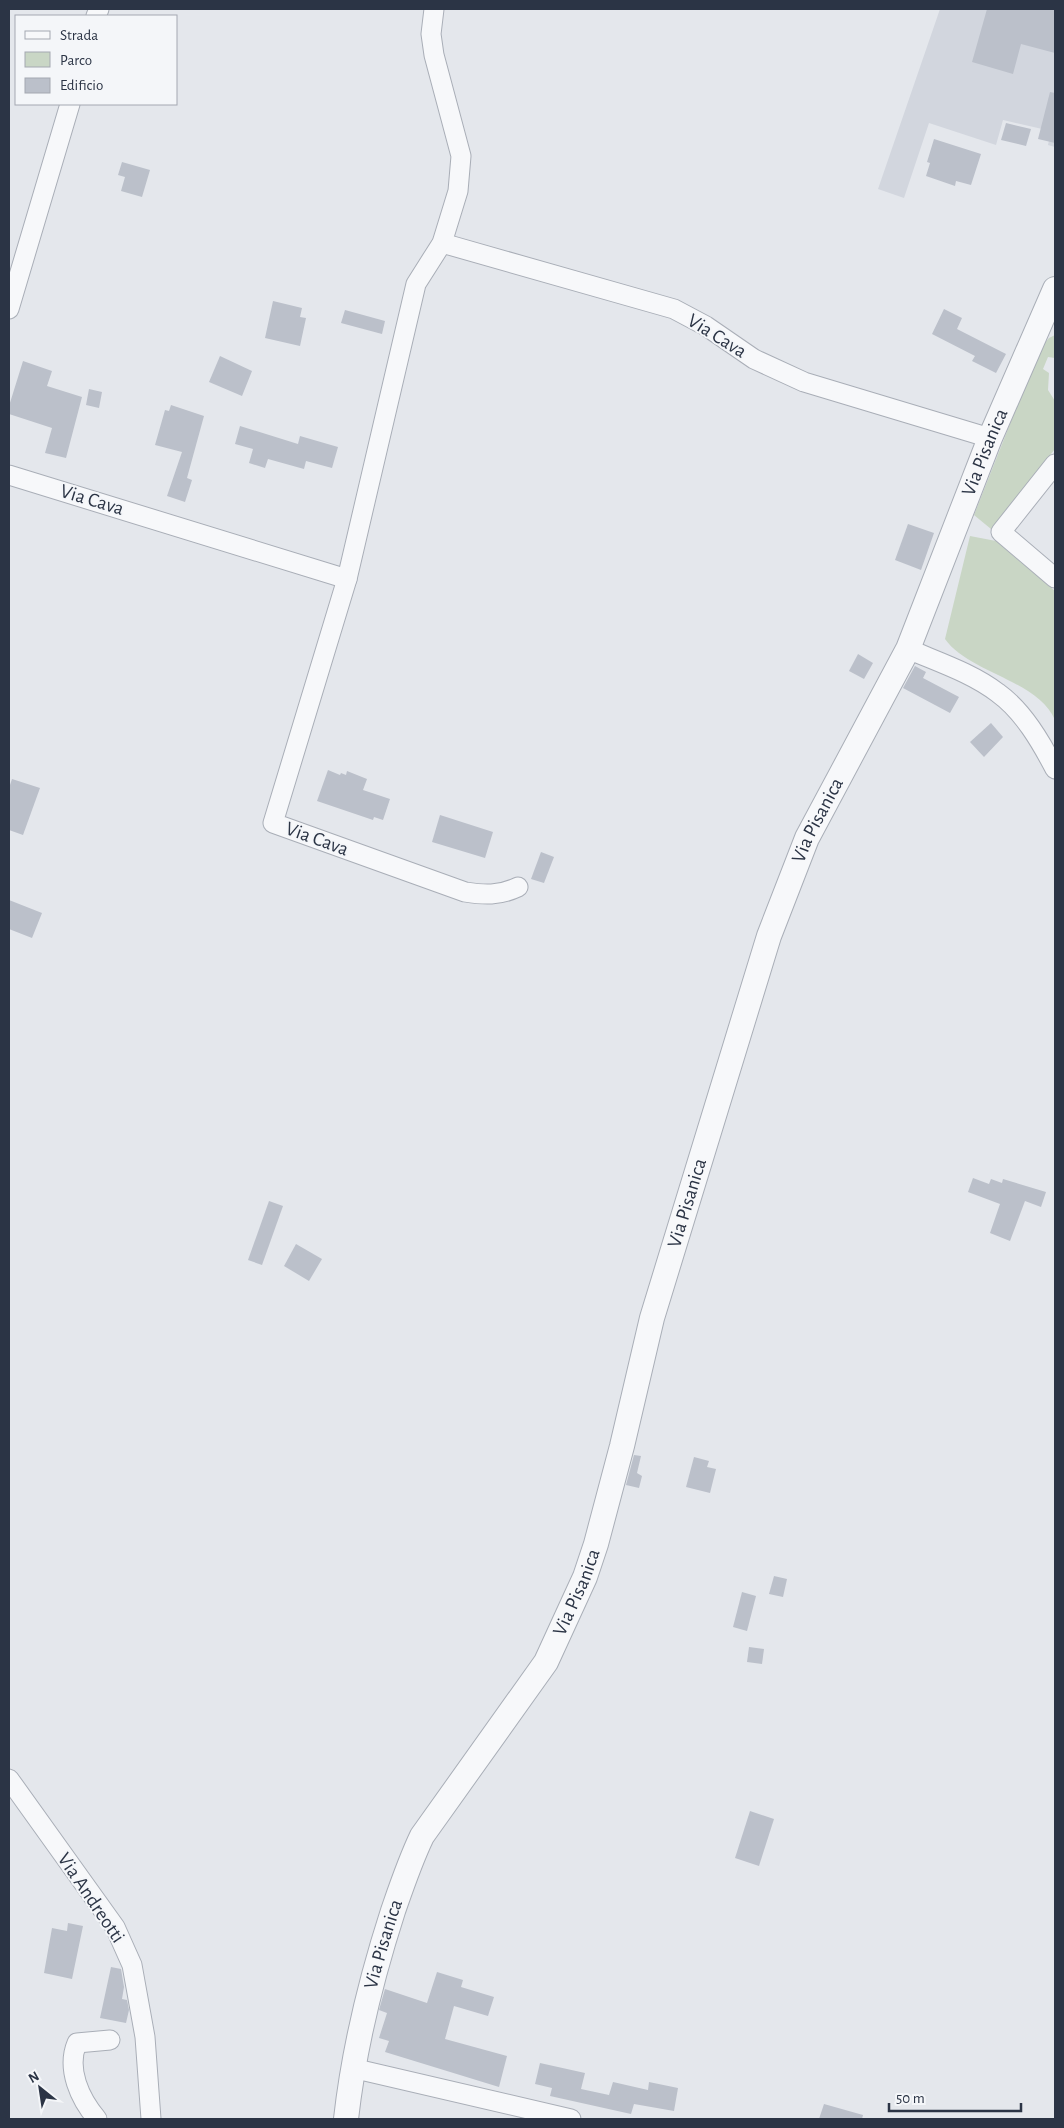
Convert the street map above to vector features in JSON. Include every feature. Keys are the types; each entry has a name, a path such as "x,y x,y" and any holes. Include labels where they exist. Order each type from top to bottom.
{"street":[{"name":"Via Cava","path":"434,9 431,34 434,55 461,156 458,191 442,243 416,284 347,579 274,823 465,892 486,895 505,894 518,887"},
{"path":"9,308 70,105"},
{"name":"Via Cava","path":"442,243 674,309 706,326 754,359 804,382 990,438"},
{"name":"Via Pisanica","path":"346,2119 352,2068 380,1952 408,1864 422,1836 546,1662 585,1577 603,1517 652,1318 769,936 807,838 908,649 990,438 1050,315 1055,289"},
{"path":"1055,464 1001,532 1055,578"},
{"name":"Via Cava","path":"9,474 347,579"},
{"path":"908,649 980,682 999,693 1017,711 1044,748 1055,769"},
{"name":"Via Andreotti","path":"9,1779 115,1927 132,1965 145,2037 151,2119"},
{"path":"97,2119 86,2106 78,2089 72,2054 77,2043 110,2040"},
{"path":"352,2068 571,2119"}],"shaded area":[{"path":"940,9 1055,9 1055,147 1048,145 1051,131 1003,120 996,145 929,123 904,198 878,189"}],"green space":[{"path":"1055,335 1055,358 1048,357 1043,369 1049,373 1048,390 1055,401 1055,449 991,529 974,515 1040,348 1049,338"},
{"path":"970,536 996,541 1055,591 1055,720 1046,706 1034,695 970,660 956,651 945,639"}],"building":[{"path":"987,9 1055,9 1055,53 1021,44 1013,74 972,62"},
{"path":"1050,92 1055,93 1055,143 1038,139"},
{"path":"1006,123 1031,129 1026,146 1001,140"},
{"path":"934,139 981,154 971,185 956,181 955,186 926,176 930,163 927,162"},
{"path":"122,162 150,170 142,197 121,191 125,177 118,175"},
{"path":"273,301 302,308 300,317 306,318 300,346 265,338"},
{"path":"944,309 962,318 957,329 1006,354 996,373 972,361 975,356 932,334"},
{"path":"345,310 385,321 382,334 341,323"},
{"path":"220,356 252,371 242,396 209,382"},
{"path":"23,361 52,371 47,386 82,397 66,458 45,453 52,428 9,414 9,406"},
{"path":"89,389 102,392 99,408 86,405"},
{"path":"171,405 204,416 187,478 192,480 185,502 167,496 182,452 155,445 165,410 169,411"},
{"path":"240,426 298,444 300,436 338,447 332,468 306,461 304,469 268,459 265,468 249,463 253,449 235,444"},
{"path":"908,524 934,533 921,570 895,560"},
{"path":"858,654 873,663 864,679 849,671"},
{"path":"915,666 926,672 923,678 959,697 950,713 903,688"},
{"path":"991,723 1003,737 984,757 970,742"},
{"path":"328,770 340,775 341,773 346,775 347,771 367,779 363,790 390,799 383,820 374,817 373,820 317,801"},
{"path":"12,779 40,788 23,835 9,830 9,788"},
{"path":"440,815 493,832 485,858 432,842"},
{"path":"541,852 554,857 544,883 531,879"},
{"path":"9,900 42,913 32,938 9,929"},
{"path":"973,1178 989,1184 991,1179 1002,1183 1003,1179 1046,1192 1041,1207 1025,1201 1010,1241 990,1233 1000,1204 968,1192"},
{"path":"269,1201 283,1206 262,1265 248,1260"},
{"path":"296,1244 322,1259 309,1281 284,1266"},
{"path":"634,1455 641,1456 637,1473 642,1476 639,1488 626,1485"},
{"path":"694,1457 709,1461 707,1467 716,1469 710,1493 686,1487"},
{"path":"774,1576 787,1579 783,1597 769,1594"},
{"path":"742,1592 756,1596 747,1631 733,1627"},
{"path":"749,1647 764,1649 762,1664 747,1662"},
{"path":"750,1811 774,1819 759,1866 735,1858"},
{"path":"68,1923 83,1926 72,1979 44,1973 52,1928 67,1931"},
{"path":"111,1967 121,1969 124,1987 122,1999 127,2000 129,2010 126,2023 100,2018"},
{"path":"437,1972 463,1980 461,1987 494,1997 488,2016 454,2006 445,2039 507,2056 499,2087 385,2052 389,2041 379,2038 387,2013 379,2010 385,1989 427,2003"},
{"path":"540,2063 585,2073 581,2089 609,2095 613,2082 648,2090 649,2082 678,2088 674,2111 634,2104 631,2114 550,2096 552,2088 535,2084"},
{"path":"824,2104 863,2115 862,2119 819,2119"}]}
